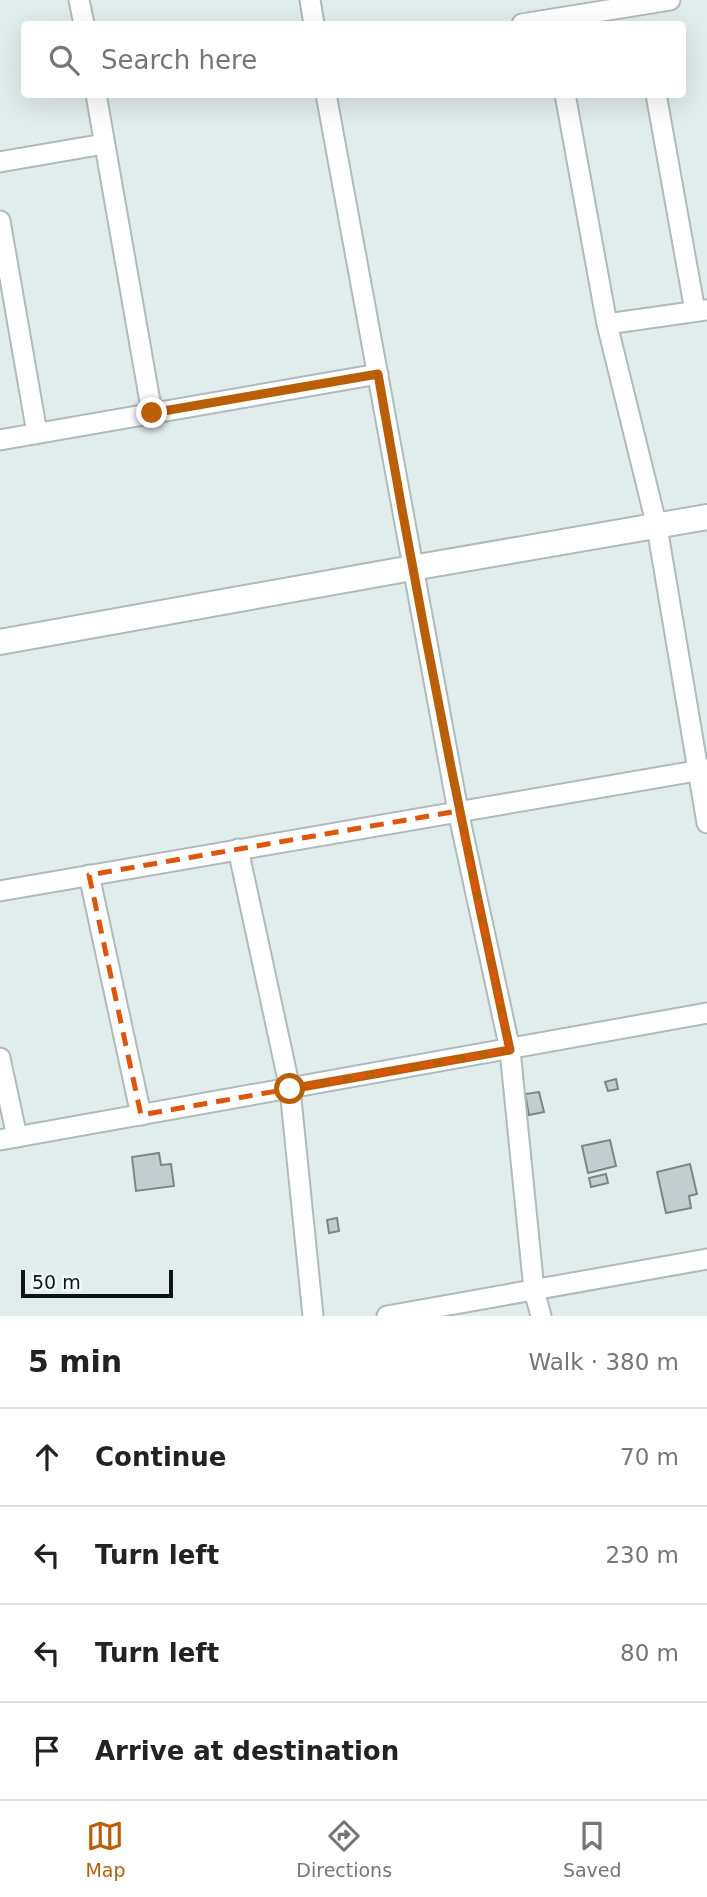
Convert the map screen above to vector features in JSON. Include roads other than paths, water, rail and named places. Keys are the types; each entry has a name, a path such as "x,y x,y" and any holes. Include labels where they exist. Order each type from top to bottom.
{"street":[{"path":"79,0 83,21"},
{"path":"310,0 314,21"},
{"path":"565,21 642,15 670,0"},
{"path":"97,98 152,413"},
{"path":"327,98 458,811 510,1050 534,1290 541,1316"},
{"path":"566,98 607,324 657,527 703,770 707,823"},
{"path":"607,324 701,310 657,98"},
{"path":"0,162 104,144"},
{"path":"0,221 37,433"},
{"path":"0,440 378,374"},
{"path":"0,642 707,517"},
{"path":"0,891 703,770"},
{"path":"238,849 290,1089 313,1316"},
{"path":"89,875 141,1115"},
{"path":"0,1058 8,1139 707,1013"},
{"path":"387,1316 707,1259"}]}
